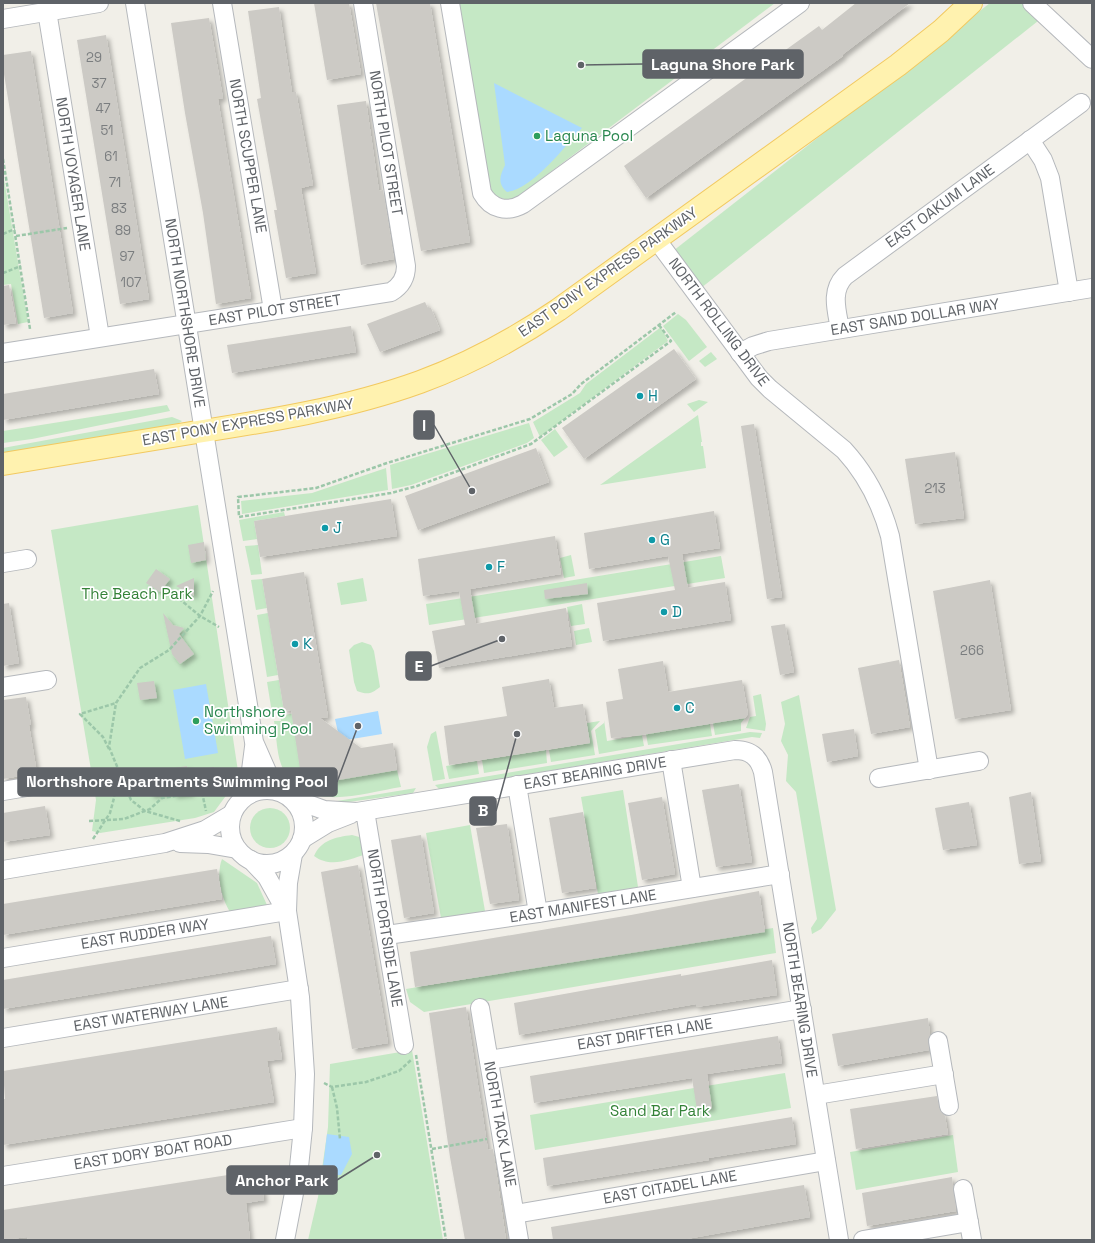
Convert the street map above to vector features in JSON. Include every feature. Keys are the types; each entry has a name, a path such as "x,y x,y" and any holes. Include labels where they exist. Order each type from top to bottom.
{"main road":[{"name":"EAST PONY EXPRESS PARKWAY","path":"3,464 338,407 392,392 449,370 505,343 532,327 898,65 941,31 971,3"}],"street":[{"path":"3,19 98,3"},
{"name":"NORTH NORTHSHORE DRIVE","path":"134,3 254,742 266,770 287,796"},
{"name":"NORTH SCUPPER LANE","path":"222,3 273,310"},
{"name":"NORTH PILOT STREET","path":"363,3 406,266 406,271 402,282"},
{"path":"450,3 480,187 486,199 497,208 510,209 523,204 800,3"},
{"path":"1032,3 1092,59"},
{"name":"NORTH VOYAGER LANE","path":"47,12 100,338"},
{"name":"EAST OAKUM LANE","path":"840,329 835,294 838,284 845,276 1081,103"},
{"path":"1030,140 1043,160 1050,178 1069,292"},
{"name":"NORTH ROLLING DRIVE","path":"656,239 749,366 770,389 833,440 855,462 872,488 885,519 891,543 929,770"},
{"name":"EAST PILOT STREET","path":"3,353 391,292 402,282"},
{"name":"EAST SAND DOLLAR WAY","path":"740,353 761,343 1092,288"},
{"path":"3,563 27,559"},
{"path":"3,687 46,680"},
{"name":"NORTH NORTHSHORE DRIVE","path":"242,800 250,778 254,742"},
{"name":"EAST BEARING DRIVE","path":"361,811 735,750 749,752 759,760"},
{"path":"671,760 692,888"},
{"name":"NORTH BEARING DRIVE","path":"759,760 763,772 839,1240"},
{"path":"879,778 979,762"},
{"path":"3,791 63,781"},
{"path":"517,786 538,913"},
{"path":"3,870 165,843 206,830 232,814 242,800 257,791 275,790 324,810 361,811"},
{"path":"285,1240 294,1197 303,1128 305,1047 299,990 287,911 288,883 293,854 302,839 304,826 302,812 287,796"},
{"path":"302,839 330,822 361,811"},
{"name":"NORTH PORTSIDE LANE","path":"361,811 387,935 404,1045"},
{"path":"232,814 230,832 237,849"},
{"path":"165,843 208,844 237,849 251,860 267,878 287,911"},
{"path":"251,860 268,864 285,859 293,854"},
{"name":"EAST MANIFEST LANE","path":"387,935 538,913 780,874"},
{"name":"EAST RUDDER WAY","path":"3,958 287,911"},
{"name":"EAST WATERWAY LANE","path":"3,1038 299,990"},
{"name":"NORTH TACK LANE","path":"480,1008 519,1240"},
{"name":"EAST DRIFTER LANE","path":"489,1060 802,1009"},
{"path":"938,1041 949,1106"},
{"path":"816,1095 944,1074"},
{"name":"EAST DORY BOAT ROAD","path":"3,1176 303,1128"},
{"name":"EAST CITADEL LANE","path":"515,1214 826,1161"},
{"path":"963,1189 972,1240"},
{"path":"862,1240 969,1222"}],"path":[{"path":"3,159 30,329"},
{"path":"16,236 82,226"},
{"path":"3,234 15,229"},
{"path":"3,273 21,266"},
{"path":"659,325 670,342 531,444 404,489 239,517 238,497 316,488 387,463 530,419 572,394 582,384 659,325 676,312"},
{"path":"165,588 200,616 220,628"},
{"path":"93,839 110,813 114,798 118,769 109,747 116,700 140,668 169,650 200,616 213,591"},
{"path":"116,703 80,714 103,737 132,800 145,811 181,821"},
{"path":"89,821 124,819 150,809 162,798 202,792 206,814"},
{"path":"324,1083 332,1087 366,1082 399,1071 417,1054 446,1240"},
{"path":"332,1087 337,1108 340,1139"},
{"path":"432,1149 502,1137"}],"green space":[{"path":"459,3 775,3 512,201 490,195"},
{"path":"990,3 1022,3 1038,21 701,288 673,251"},
{"path":"3,173 28,322 18,324 11,284 3,285"},
{"path":"678,314 686,320 707,347 689,361 663,326"},
{"path":"661,327 668,341 540,437 533,422 580,393 586,384"},
{"path":"711,352 717,359 705,367 699,361"},
{"path":"699,400 708,402 694,412 687,404"},
{"path":"167,405 170,411 32,439 3,443 3,431"},
{"path":"698,415 702,442 701,446 703,446 706,468 600,485"},
{"path":"172,417 182,421 174,427 3,454 3,448"},
{"path":"529,423 534,438 527,443 411,485 392,489 390,465"},
{"path":"555,429 568,447 554,457 541,440"},
{"path":"386,468 388,490 242,514 241,501 312,493"},
{"name":"The Beach Park","path":"198,505 239,778 214,812 195,818 100,833 92,831 96,800 51,530"},
{"path":"284,512 285,516 254,521 257,539 243,541 239,520"},
{"path":"258,545 262,574 251,575 245,546"},
{"path":"571,555 575,576 564,578 560,558"},
{"path":"721,556 725,578 429,625 426,604"},
{"path":"363,578 367,601 341,605 337,583"},
{"path":"262,579 267,608 256,610 251,580"},
{"path":"582,604 585,624 571,626 567,607"},
{"path":"268,613 278,675 267,677 257,615"},
{"path":"589,628 592,642 576,645 574,631"},
{"path":"362,642 371,645 374,651 380,687 369,693 357,691 354,682 349,650 354,645"},
{"path":"279,680 284,711 272,713 267,682"},
{"path":"761,694 766,724 765,731 746,728 750,717 756,716 753,696"},
{"path":"799,695 836,910 821,929 812,934 811,928 817,919 796,792 786,781 788,755 781,741 785,724 781,702"},
{"path":"319,708 293,722 312,767 327,781 397,770 401,787 354,796 338,797 323,796 308,792 296,785 282,767 277,747 274,721 281,721 280,716"},
{"path":"745,718 741,723 741,731 715,735 713,723"},
{"path":"604,720 607,741 642,735 644,746 599,754 595,730 604,723"},
{"path":"600,721 591,731 595,755 551,762 549,750 590,743 587,723"},
{"path":"710,724 712,736 648,745 646,734"},
{"path":"436,731 445,779 433,781 427,747 431,734"},
{"path":"750,732 762,733 760,738 752,737 439,789 435,785"},
{"path":"546,750 547,763 484,773 482,760"},
{"path":"477,761 479,774 449,779 446,766"},
{"path":"416,788 413,793 334,804 337,801"},
{"path":"623,790 638,887 598,894 581,797"},
{"path":"274,808 281,811 287,817 290,828 289,836 281,845 274,848 266,848 259,845 251,836 250,824 253,817 262,809"},
{"path":"470,825 485,911 441,918 426,833"},
{"path":"352,835 363,838 366,854 340,862 326,862 314,856 321,846 330,840"},
{"path":"222,859 257,883 267,905 230,912 224,900 220,886 219,872"},
{"path":"773,928 776,953 424,1012 410,1002 406,989"},
{"path":"412,1050 443,1240 308,1240 318,1197 328,1127 330,1064"},
{"name":"Sand Bar Park","path":"785,1073 791,1108 535,1150 530,1115"},
{"path":"953,1135 958,1172 856,1190 850,1152"}],"water":[{"name":"Laguna Pool","path":"494,83 582,128 548,166 527,183 517,189 507,192 502,186 500,179 505,165"},
{"name":"Northshore Swimming Pool","path":"206,684 218,753 185,759 173,690"},
{"path":"378,711 382,734 340,741 335,719"},
{"path":"327,1134 349,1137 352,1154 341,1175 322,1175"}],"building":[{"path":"314,3 349,3 361,74 327,80"},
{"path":"376,3 430,3 470,242 421,251"},
{"path":"856,3 910,3 842,55 843,56 646,198 624,166 819,26 822,30"},
{"path":"279,7 292,92 296,92 313,185 301,188 316,273 286,278 274,210 277,210 257,99 261,98 248,11"},
{"path":"209,18 223,98 218,99 251,298 216,304 203,213 171,23"},
{"path":"106,35 149,299 120,304 77,40"},
{"path":"31,51 73,313 44,318 3,68 3,55"},
{"path":"366,101 379,191 383,190 394,259 361,265 337,105"},
{"path":"9,285 16,323 3,325 3,286"},
{"path":"425,302 428,308 431,308 440,330 380,352 367,324"},
{"path":"351,326 356,352 232,373 227,345"},
{"name":"H","path":"674,349 696,379 584,459 562,428"},
{"path":"154,369 159,394 3,420 3,394"},
{"path":"754,424 782,597 767,599 741,426"},
{"path":"536,448 549,482 418,530 405,496"},
{"path":"955,452 964,518 915,524 905,459"},
{"name":"J","path":"391,499 397,536 260,557 254,521"},
{"path":"714,511 720,548 682,554 688,588 725,582 731,620 603,641 597,603 675,590 668,556 589,569 584,533"},
{"path":"555,536 561,574 470,589 476,624 566,608 572,646 439,668 432,631 465,625 459,591 423,596 418,559"},
{"path":"204,542 206,560 191,563 188,545"},
{"path":"156,569 170,579 160,592 146,583"},
{"path":"304,572 328,717 320,718 361,748 393,743 397,770 327,782 306,768 300,769 291,710 284,711 262,579"},
{"path":"194,578 194,596 176,586"},
{"path":"990,580 1011,710 955,719 933,591"},
{"path":"587,583 588,594 545,599 544,590"},
{"path":"9,603 19,663 3,666 3,604"},
{"path":"163,613 173,625 184,628 179,634 194,654 180,664 172,654"},
{"path":"785,624 794,672 780,675 771,626"},
{"path":"899,660 910,727 871,734 858,668"},
{"name":"C","path":"663,661 668,692 742,680 748,714 745,718 642,735 611,738 606,702 623,699 618,669"},
{"path":"549,679 554,708 583,704 590,743 449,765 444,726 507,716 502,687"},
{"path":"154,681 157,698 140,700 137,683"},
{"path":"26,697 37,773 3,779 3,700"},
{"path":"854,729 858,756 827,762 822,734"},
{"path":"187,766 188,771 214,767 216,785 191,789 191,793 174,795 173,791 151,795 147,772"},
{"path":"739,784 752,862 716,867 702,790"},
{"path":"1031,792 1041,861 1019,864 1009,797"},
{"path":"662,797 675,874 642,880 628,803"},
{"path":"969,802 977,845 943,850 935,808"},
{"path":"45,806 50,835 3,842 3,813"},
{"path":"583,812 596,888 562,893 549,818"},
{"path":"507,824 519,900 490,904 476,828"},
{"path":"421,835 434,913 404,918 391,840"},
{"path":"358,865 388,1043 352,1049 321,872"},
{"path":"217,869 222,899 3,935 3,904"},
{"path":"759,891 765,932 415,987 410,952 631,915"},
{"path":"271,936 276,964 3,1009 3,980"},
{"path":"772,960 777,995 696,1007 696,1004 519,1035 514,1003"},
{"path":"466,1007 488,1150 493,1149 506,1240 465,1240 450,1157 429,1013"},
{"path":"928,1018 930,1034 928,1042 929,1050 838,1066 832,1034"},
{"path":"277,1027 282,1059 267,1061 274,1102 3,1145 3,1099 5,1099 3,1071"},
{"path":"778,1036 782,1063 707,1074 712,1108 697,1110 692,1078 534,1103 530,1076"},
{"path":"937,1096 939,1108 945,1116 948,1134 856,1149 850,1109"},
{"path":"792,1117 796,1144 708,1158 709,1160 547,1186 543,1158"},
{"path":"260,1170 264,1200 246,1203 250,1240 28,1240 27,1237 3,1240 3,1210"},
{"path":"952,1177 956,1211 867,1226 862,1193"},
{"path":"804,1185 810,1217 681,1240 553,1240 551,1227"}],"place":[{"name":"Laguna Shore Park","path":"581,65"},
{"name":"Laguna Pool","path":"537,136"},
{"name":"H","path":"640,396"},
{"name":"I","path":"472,491"},
{"name":"J","path":"325,528"},
{"name":"G","path":"652,540"},
{"name":"F","path":"489,567"},
{"name":"D","path":"664,612"},
{"name":"E","path":"502,639"},
{"name":"K","path":"295,644"},
{"name":"C","path":"677,708"},
{"name":"Northshore Swimming Pool","path":"196,721"},
{"name":"Northshore Apartments Swimming Pool","path":"358,726"},
{"name":"B","path":"517,734"},
{"name":"Anchor Park","path":"377,1155"}]}
